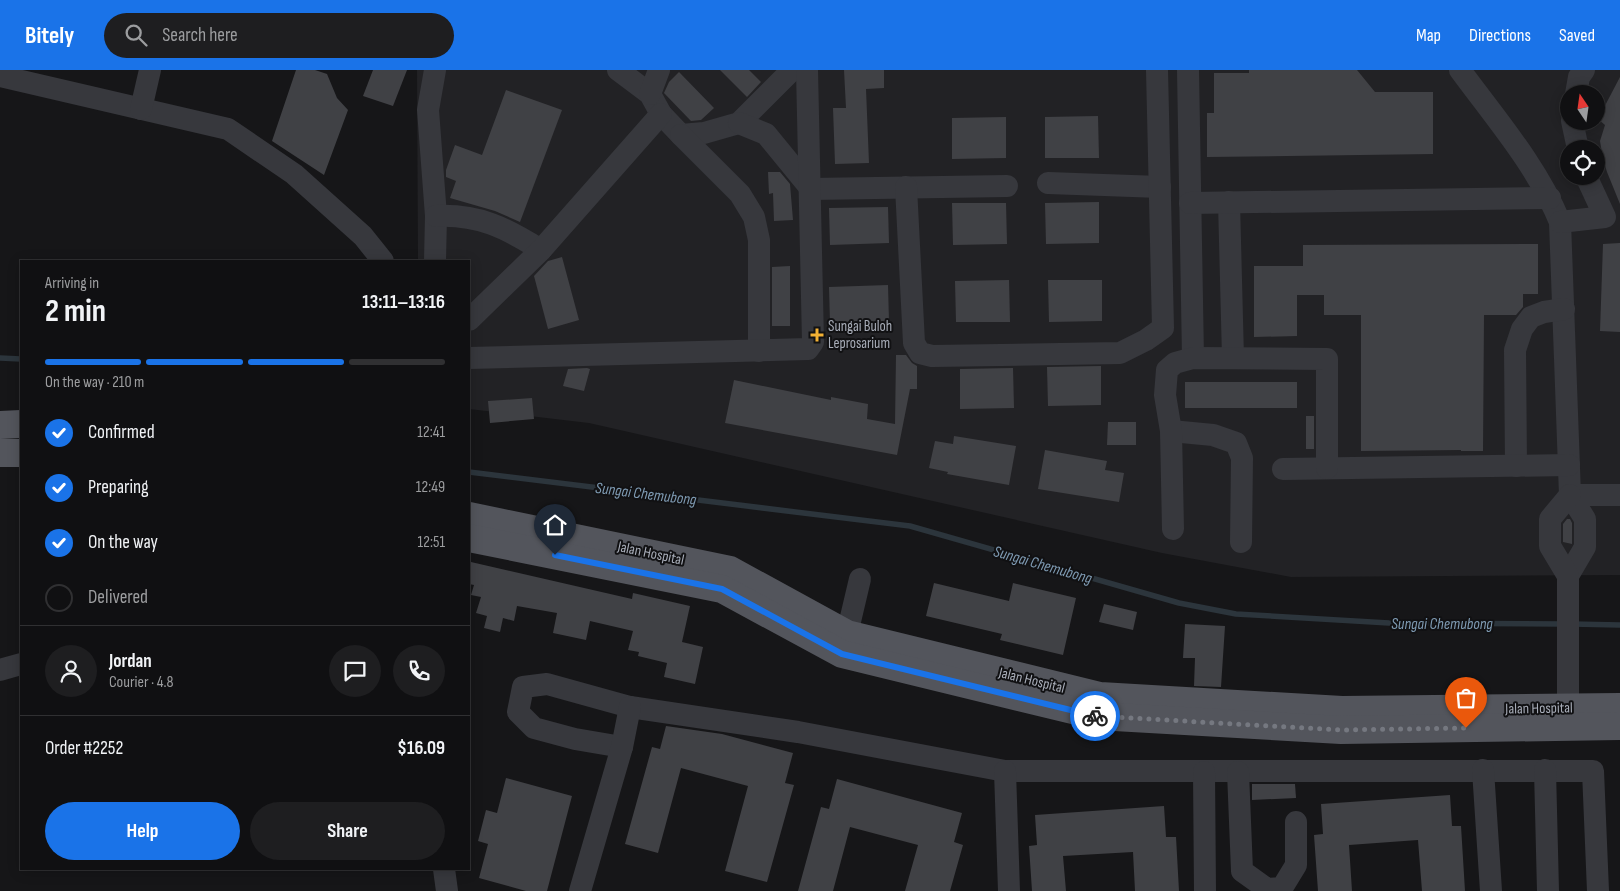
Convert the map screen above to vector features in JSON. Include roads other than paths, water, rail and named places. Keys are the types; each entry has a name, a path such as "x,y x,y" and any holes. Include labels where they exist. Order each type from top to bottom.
{"main road":[{"path":"0,425 20,424"},
{"path":"0,453 20,453"},
{"name":"Jalan Hospital","path":"470,516 730,570 845,644"},
{"name":"Jalan Hospital","path":"470,538 722,589 845,644 1097,716 1341,730 1568,707 1620,707"},
{"name":"Jalan Hospital","path":"1568,707 1620,726"}],"street":[{"path":"141,109 150,70"},
{"path":"435,70 428,110 436,216 435,260"},
{"path":"618,70 650,94 661,114 740,194 754,217 759,240 759,351"},
{"path":"650,94 659,70"},
{"path":"681,135 704,133 739,123 792,70"},
{"path":"470,358 808,349 813,342 807,70"},
{"path":"906,187 914,343 920,353 932,356 1120,353 1146,340 1163,328 1157,70"},
{"path":"1188,70 1193,358"},
{"path":"1460,70 1525,156 1550,198 1560,222 1570,495 1585,519 1586,547 1568,576"},
{"path":"1578,85 1579,77 1584,70"},
{"path":"0,76 228,129 294,174 362,236 382,260"},
{"path":"470,319 541,250 661,114"},
{"path":"739,123 766,134 811,189"},
{"path":"1048,183 1160,188"},
{"path":"1560,222 1605,218 1590,185"},
{"path":"811,189 1006,186"},
{"path":"1190,203 1550,198"},
{"path":"1229,202 1233,358"},
{"path":"436,216 456,215 481,219 512,232 541,250"},
{"path":"1516,466 1515,350 1522,329 1531,318 1544,312 1564,309"},
{"path":"1173,529 1170,431 1165,395 1167,370 1175,363 1193,358 1328,359 1327,468"},
{"path":"1170,431 1213,435 1236,443 1242,458 1242,542"},
{"path":"1283,469 1569,464"},
{"path":"1570,495 1620,495"},
{"path":"1568,707 1568,576 1550,546 1550,519 1570,495"},
{"path":"845,644 860,579"},
{"path":"0,670 20,664"},
{"path":"622,747 576,739 534,728 518,712 523,687 546,684 630,707 798,732 1005,771 1593,771 1598,891"},
{"path":"580,891 622,747 630,707"},
{"path":"1484,770 1491,891"},
{"path":"1545,770 1548,891"},
{"path":"1005,771 1009,891"},
{"path":"1204,772 1205,891"},
{"path":"1238,772 1242,871 1267,889 1282,888 1296,865 1296,822"},
{"path":"444,870 447,891"}],"waterway":[{"name":"Sungai Chemubong","path":"0,358 20,359"},
{"name":"Sungai Chemubong","path":"470,472 910,526 1179,603 1236,614 1389,623 1563,624"},
{"name":"Sungai Chemubong","path":"1572,624 1620,625"}],"place":[{"name":"Sungai Buloh Leprosarium","path":"817,335"}]}
